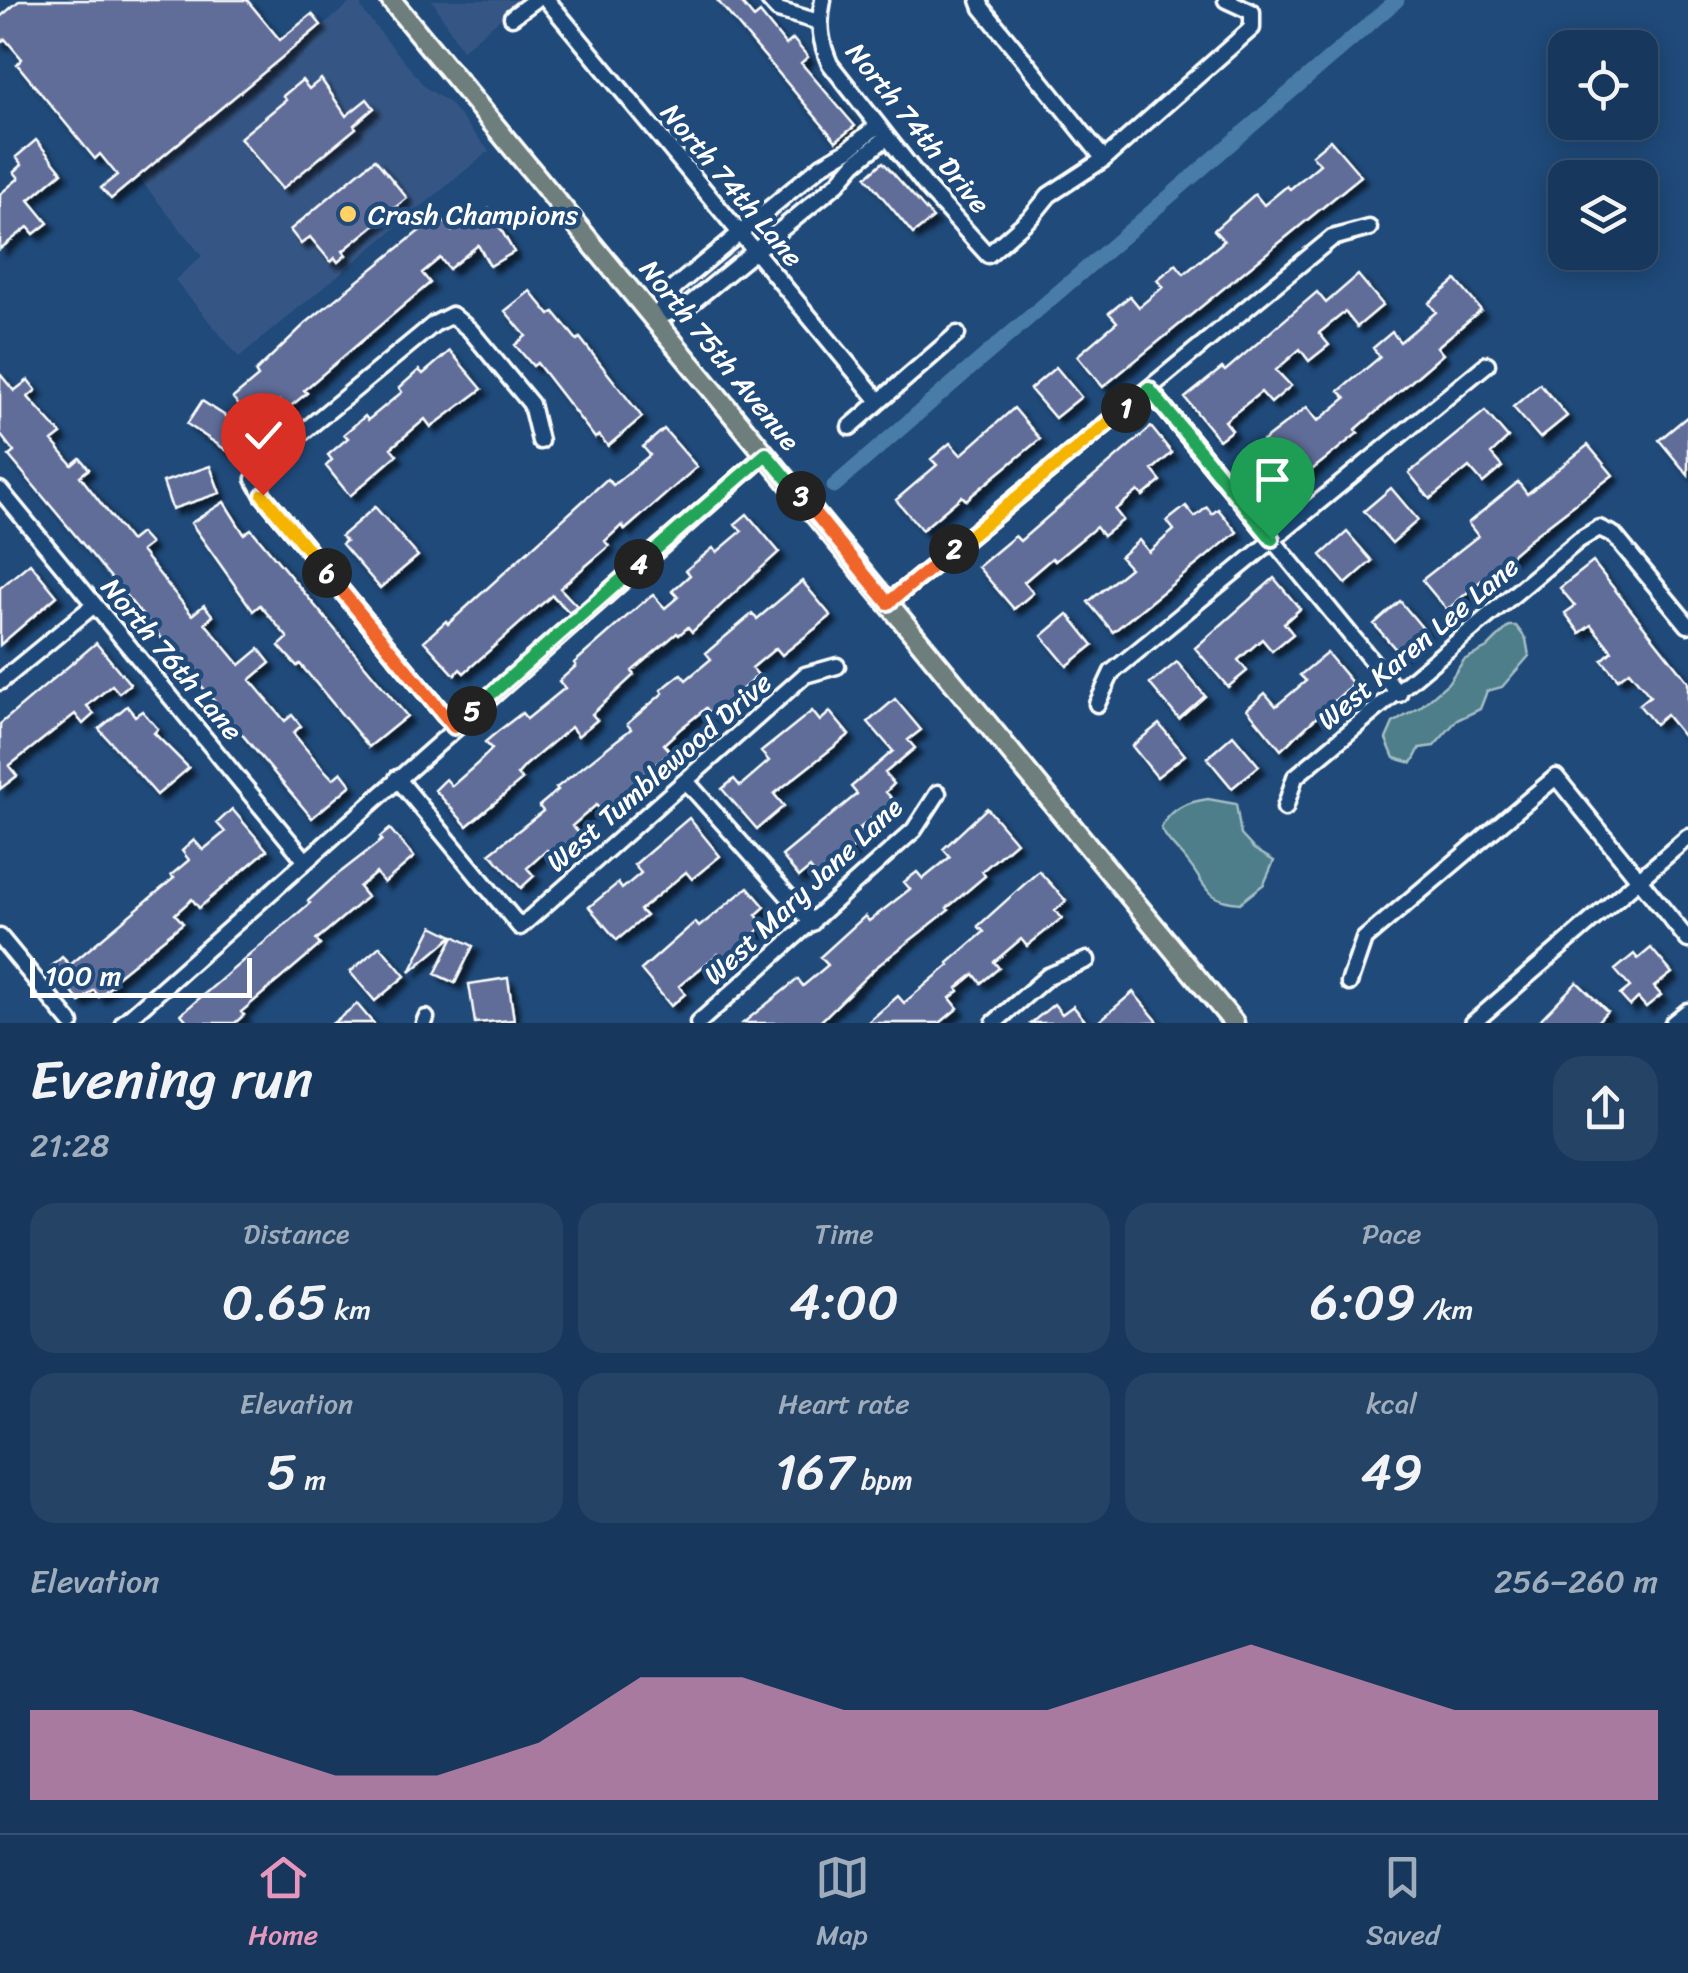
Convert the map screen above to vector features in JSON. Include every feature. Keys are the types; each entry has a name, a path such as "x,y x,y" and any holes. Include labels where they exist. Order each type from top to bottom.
{"main road":[{"name":"North 75th Avenue","path":"391,0 1234,1023"}],"street":[{"path":"512,17 535,0"},
{"name":"North 74th Lane","path":"547,0 879,401"},
{"name":"North 74th Drive","path":"770,0 778,10 818,22 821,44 830,64 882,132 988,255 1032,216 1048,195 1104,159"},
{"path":"818,22 823,0"},
{"path":"979,0 1104,159 1252,28 1252,12 1226,0"},
{"path":"655,318 674,287 822,165 882,132"},
{"path":"655,318 690,304 838,184 882,132"},
{"path":"822,165 838,184"},
{"path":"888,603 1332,238 1369,228"},
{"path":"454,727 263,495 254,479 269,460 434,324 452,315 470,330 531,404 540,442"},
{"path":"850,426 957,334"},
{"path":"1097,704 1112,672 1487,364"},
{"path":"1149,389 1399,694"},
{"path":"123,1023 766,454"},
{"name":"North 76th Lane","path":"0,490 306,860"},
{"name":"West Karen Lee Lane","path":"1285,808 1295,777 1599,528 1614,536 1688,625"},
{"path":"0,682 94,605"},
{"name":"West Tumblewood Drive","path":"396,778 520,927 806,676 837,666"},
{"path":"1349,983 1364,939 1556,777 1688,940"},
{"path":"686,781 812,923"},
{"name":"West Mary Jane Lane","path":"698,1023 914,830 938,793"},
{"path":"1473,1023 1688,838"},
{"path":"0,937 72,1023"},
{"path":"994,1023 1048,976 1087,960"},
{"path":"1673,1023 1688,1010"}],"shaded area":[{"path":"354,0 360,0 362,10 426,88 448,102 489,151 239,357 175,280 202,256 138,177"},
{"path":"432,0 523,0 462,50"}],"green space":[{"path":"1509,626 1516,626 1526,639 1529,656 1502,687 1487,691 1480,709 1457,720 1434,746 1420,748 1412,763 1394,758 1386,739 1393,723 1419,708 1448,683 1464,660 1487,648"},
{"path":"1208,799 1236,804 1241,835 1274,861 1264,884 1240,903 1212,894 1161,828 1180,807"}],"building":[{"path":"20,0 247,0 280,40 312,14 321,25 111,199 101,188 117,175 100,154 95,159 17,64 22,59 5,39 0,43 0,17"},
{"path":"717,0 739,0 754,18 760,13 786,45 793,39 808,57 801,63 855,126 836,141"},
{"path":"321,79 346,116 367,99 374,108 354,125 356,128 282,189 240,138 286,100 283,96 302,80 309,89"},
{"path":"36,140 62,172 29,200 48,223 34,234 28,227 0,249 0,194 19,178 14,172 22,165 16,157"},
{"path":"1330,140 1361,176 1103,387 1077,356 1117,322 1109,313 1130,296 1139,307 1163,287 1157,280 1176,264 1184,274 1224,241 1214,230 1255,194 1264,205 1287,186 1290,189 1320,164 1312,155"},
{"name":"Crash Champions","path":"375,159 407,198 343,251 346,255 338,262 335,258 331,262 310,237 301,244 290,230"},
{"path":"883,162 933,218 913,234 866,177"},
{"path":"489,209 514,252 490,266 478,245 449,269 440,258 422,273 430,283 304,390 307,393 286,410 279,401 253,423 233,398 258,377 255,372 306,323 439,215 452,231"},
{"path":"1358,275 1383,305 1357,327 1345,312 1319,333 1329,345 1309,361 1300,349 1276,370 1291,386 1271,403 1261,392 1225,421 1232,430 1219,440 1185,398 1222,368 1225,371 1317,292 1326,303"},
{"path":"1456,280 1481,310 1437,347 1443,354 1355,430 1358,433 1272,502 1248,473 1266,459 1255,447 1307,407 1318,421 1346,398 1339,391 1380,357 1373,348 1392,332 1400,342 1436,312 1429,303"},
{"path":"530,291 550,315 554,312 577,340 580,338 642,417 608,446 599,435 595,438 537,363 533,366 515,345 526,336 505,311"},
{"path":"450,351 482,389 431,427 425,419 391,448 397,455 350,496 326,466 332,460 328,455 365,416 368,420 402,392 399,388 419,370 423,374"},
{"path":"1056,367 1081,397 1055,418 1030,389"},
{"path":"0,374 14,391 28,380 36,390 28,397 61,434 52,441 72,465 80,458 89,469 80,476 130,541 140,533 150,544 141,551 192,615 204,605 213,616 205,623 240,665 259,649 270,663 250,680 285,721 292,715 301,726 293,733 333,779 341,772 351,785 312,818 9,456 14,452 0,434"},
{"path":"1540,384 1567,416 1540,438 1513,407"},
{"path":"202,401 244,428 229,452 187,424"},
{"path":"1014,408 1040,439 966,500 962,496 922,530 896,500 937,465 931,459 950,443 961,455"},
{"path":"1485,411 1508,438 1491,454 1502,467 1483,483 1469,467 1430,499 1409,473"},
{"path":"1688,416 1688,475 1659,440"},
{"path":"1151,427 1172,453 1152,470 1161,481 1143,496 1138,491 1115,510 1123,520 1103,536 1096,527 1024,582 1033,593 1014,609 978,567 1015,536 1020,541"},
{"path":"664,429 697,467 625,530 622,525 605,541 609,546 560,588 577,606 569,612 552,595 464,673 460,669 455,675 424,641 446,621 448,624 607,479 613,485 650,455 643,447"},
{"path":"1588,445 1613,475 1447,610 1422,580 1478,536 1468,523 1518,482 1527,494"},
{"path":"210,466 220,493 172,509 163,482"},
{"path":"1391,488 1418,520 1392,543 1364,511"},
{"path":"224,502 244,534 251,529 407,716 369,747 300,664 297,666 279,646 288,638 260,605 253,611 191,523"},
{"path":"1186,506 1195,517 1207,507 1212,514 1218,509 1237,532 1113,632 1088,602 1130,568 1120,557 1139,540 1149,552 1174,530 1167,521"},
{"path":"375,507 418,556 380,588 342,544 346,541 341,536"},
{"path":"747,514 779,552 692,632 688,627 677,633 632,671 634,675 592,714 597,720 578,736 571,727 526,765 517,775 522,780 467,826 435,790 446,779 452,786 478,763 492,749 485,742 497,732 522,713 527,719 565,688 559,681 576,666 574,663 641,604 653,595 665,608 678,597 672,591 690,575 686,570 742,531 735,524"},
{"path":"1347,532 1372,561 1346,584 1321,555"},
{"path":"1593,562 1688,682 1688,742 1666,715 1655,724 1639,705 1650,696 1629,671 1618,679 1602,660 1612,651 1591,625 1580,633 1565,613 1575,606 1560,588"},
{"path":"30,563 57,596 0,645 0,588"},
{"path":"1274,578 1300,609 1284,623 1293,634 1272,651 1262,639 1238,660 1247,671 1228,687 1195,648"},
{"path":"802,581 831,616 782,655 776,648 752,668 758,675 713,716 706,708 679,730 664,744 671,752 650,769 653,772 603,813 596,805 572,826 581,835 554,858 547,850 527,868 534,876 521,888 490,853 543,811 539,806 556,788 631,729 627,724 663,693 661,690 681,674 686,680 711,659 706,653 752,614 757,619"},
{"path":"1400,601 1425,631 1399,653 1374,624"},
{"path":"1068,614 1093,645 1067,666 1042,636"},
{"path":"96,643 130,684 119,693 112,685 87,706 94,714 83,724 75,714 9,766 17,776 0,789 0,724"},
{"path":"1327,653 1353,684 1281,750 1247,709 1265,693 1276,706 1306,681 1300,675"},
{"path":"1177,662 1205,696 1179,719 1150,684"},
{"path":"895,699 921,730 908,740 915,748 885,773 894,784 886,792 894,801 860,828 867,836 850,851 816,876 810,868 799,877 782,856 857,794 851,787 893,751 868,722"},
{"path":"127,706 135,716 142,711 158,729 154,733 189,768 157,795 99,729"},
{"path":"812,711 820,721 830,712 849,735 774,794 784,806 757,829 722,789 734,779 740,786 769,761 761,752"},
{"path":"1159,724 1185,755 1157,777 1132,746"},
{"path":"1233,735 1259,766 1232,788 1207,758"},
{"path":"987,808 1016,842 982,871 985,876 949,910 875,968 819,1023 743,1023 798,979 803,986 828,965 820,957 865,916 869,921 910,889 904,882 917,872 923,879 950,857 943,849"},
{"path":"232,809 267,850 199,908 192,899 175,914 183,923 114,979 116,982 99,997 94,990 80,1002 51,967 62,957 70,965 174,878 171,875 189,860 182,851 194,840 203,850 225,832 217,823"},
{"path":"689,818 720,856 692,879 686,872 640,910 646,916 617,940 589,907 618,883 622,889 641,873 634,865"},
{"path":"390,829 414,857 384,883 376,873 359,887 367,897 316,940 320,945 241,1012 244,1015 235,1023 189,1023 181,1014"},
{"path":"1039,871 1066,901 1055,911 1062,918 1027,946 1021,939 994,962 999,968 981,983 974,974 957,988 959,991 950,998 958,1008 940,1023 867,1023 898,996 904,1003 949,965 984,932 978,926"},
{"path":"748,887 765,907 756,915 764,925 724,961 718,954 679,986 685,994 671,1006 641,970 695,922 699,927"},
{"path":"433,926 453,936 410,972"},
{"path":"454,936 473,946 455,983 435,974"},
{"path":"380,946 405,976 375,1001 350,972"},
{"path":"1651,948 1672,973 1654,987 1661,995 1646,1007 1638,998 1630,1006 1620,995 1630,987 1615,970 1634,954 1638,959"},
{"path":"508,978 514,1020 475,1023 469,984"},
{"path":"1577,982 1607,1011 1596,1023 1537,1023"},
{"path":"1133,992 1159,1023 1097,1023"},
{"path":"357,1004 373,1023 333,1023"},
{"path":"1054,1004 1062,1014 1073,1006 1087,1023 1031,1023"}],"waterway":[{"path":"834,486 1397,0"}],"place":[{"name":"Crash Champions","path":"348,214"}],"route":[{"path":"263,495 454,727 766,454 888,603 1149,389 1272,539"}]}
